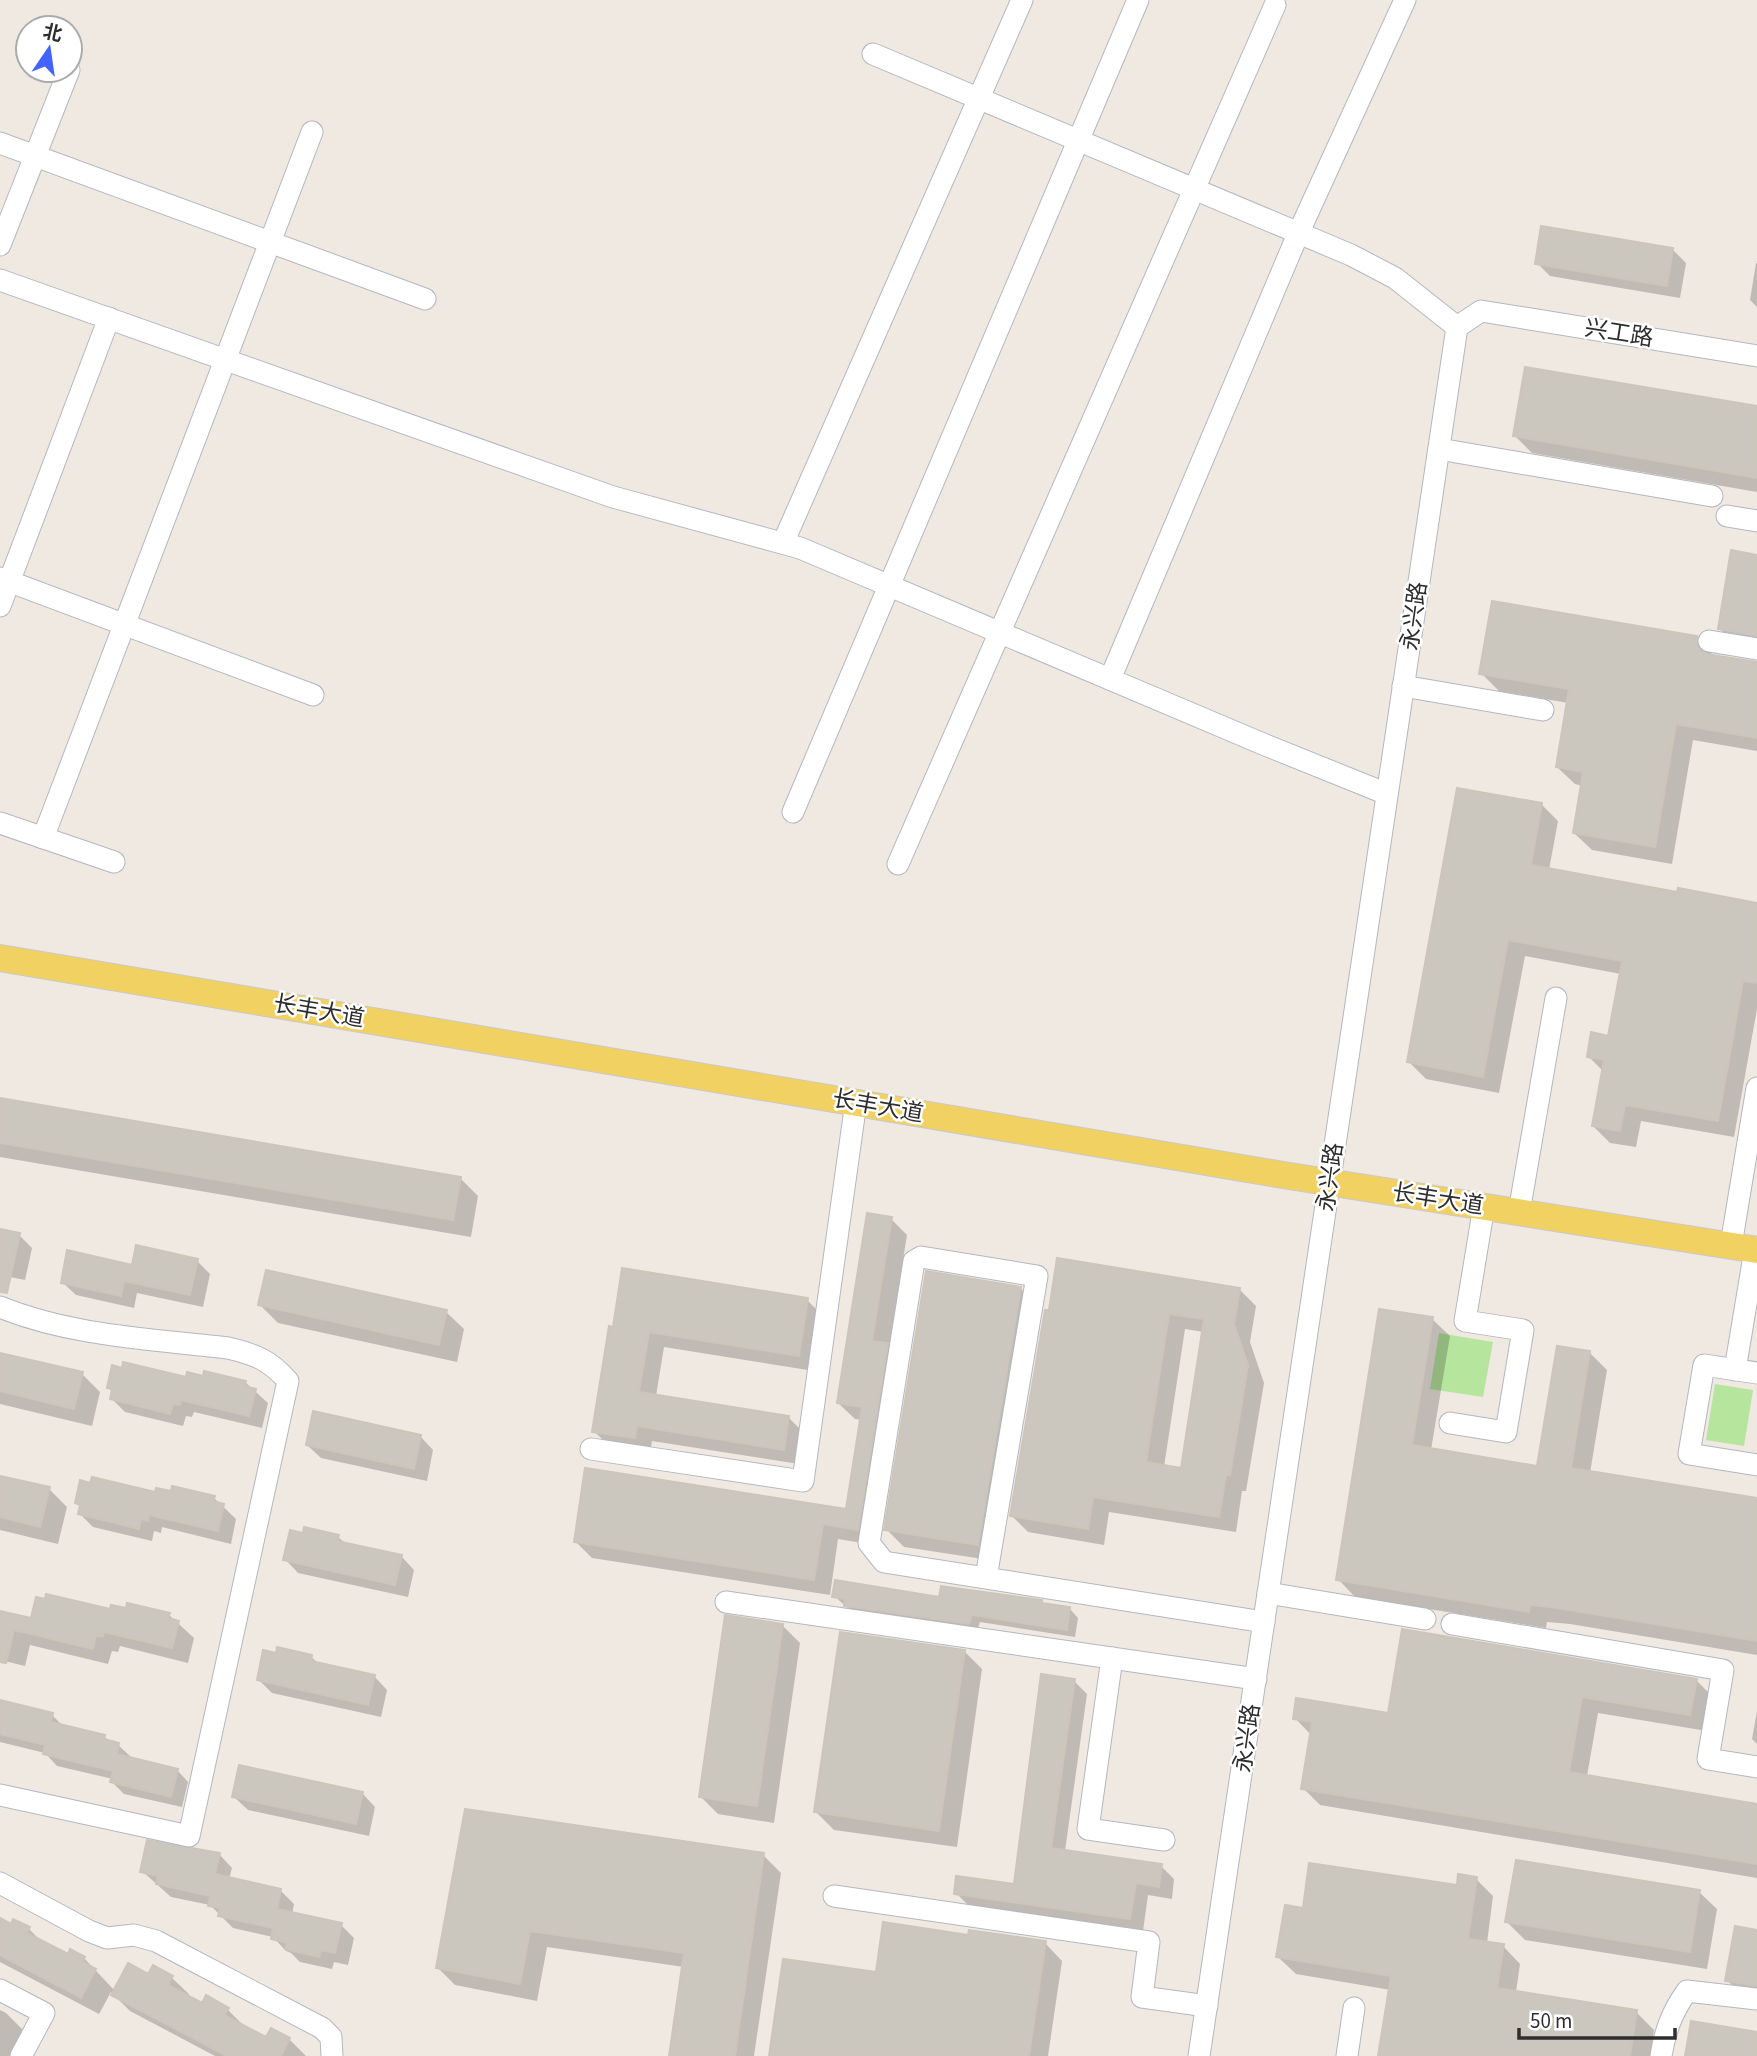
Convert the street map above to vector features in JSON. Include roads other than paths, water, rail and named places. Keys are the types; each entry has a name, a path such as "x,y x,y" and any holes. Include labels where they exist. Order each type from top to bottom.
{"main road":[{"name":"长丰大道","path":"0,958 1329,1182 1748,1248"}],"street":[{"path":"783,543 1022,0"},
{"path":"793,812 1138,0"},
{"path":"1110,679 1298,234 1405,0"},
{"path":"898,864 1275,5"},
{"path":"873,54 1351,255 1395,278 1457,327"},
{"path":"0,245 63,84"},
{"path":"43,838 312,132"},
{"path":"0,143 425,299"},
{"path":"0,280 613,497 800,548 1387,794"},
{"name":"兴工路","path":"1457,327 1481,310 1757,356"},
{"path":"0,606 5,580 109,318"},
{"name":"永兴路","path":"1199,2056 1457,327"},
{"path":"1439,450 1712,496"},
{"path":"1727,516 1757,521"},
{"path":"5,580 313,695"},
{"path":"1709,641 1757,649"},
{"path":"1404,686 1543,710"},
{"path":"0,823 114,862"},
{"path":"1519,1212 1556,999"},
{"path":"1735,1370 1748,1248 1757,1088"},
{"path":"591,1449 803,1482 856,1102"},
{"path":"1450,1423 1507,1432 1523,1330 1465,1321 1484,1206"},
{"path":"985,1578 1037,1276 921,1257 914,1261 869,1543 884,1562 985,1578 1264,1622"},
{"path":"0,1307 53,1324 85,1330 250,1353 275,1366 288,1381 189,1836 0,1795"},
{"path":"1757,1373 1704,1365 1689,1454 1757,1465"},
{"path":"1268,1593 1425,1619"},
{"path":"726,1602 1256,1679"},
{"path":"1452,1624 1723,1670 1708,1759 1757,1767"},
{"path":"1112,1658 1088,1829 1164,1840"},
{"path":"0,1883 107,1938 134,1935 156,1941 322,2028 331,2037 332,2056"},
{"path":"834,1896 1149,1942 1142,1997 1207,2006"},
{"path":"0,1990 44,2013 21,2056"},
{"path":"1661,2056 1674,2009 1687,1991 1757,1999"},
{"path":"1348,2056 1354,2008"}]}
